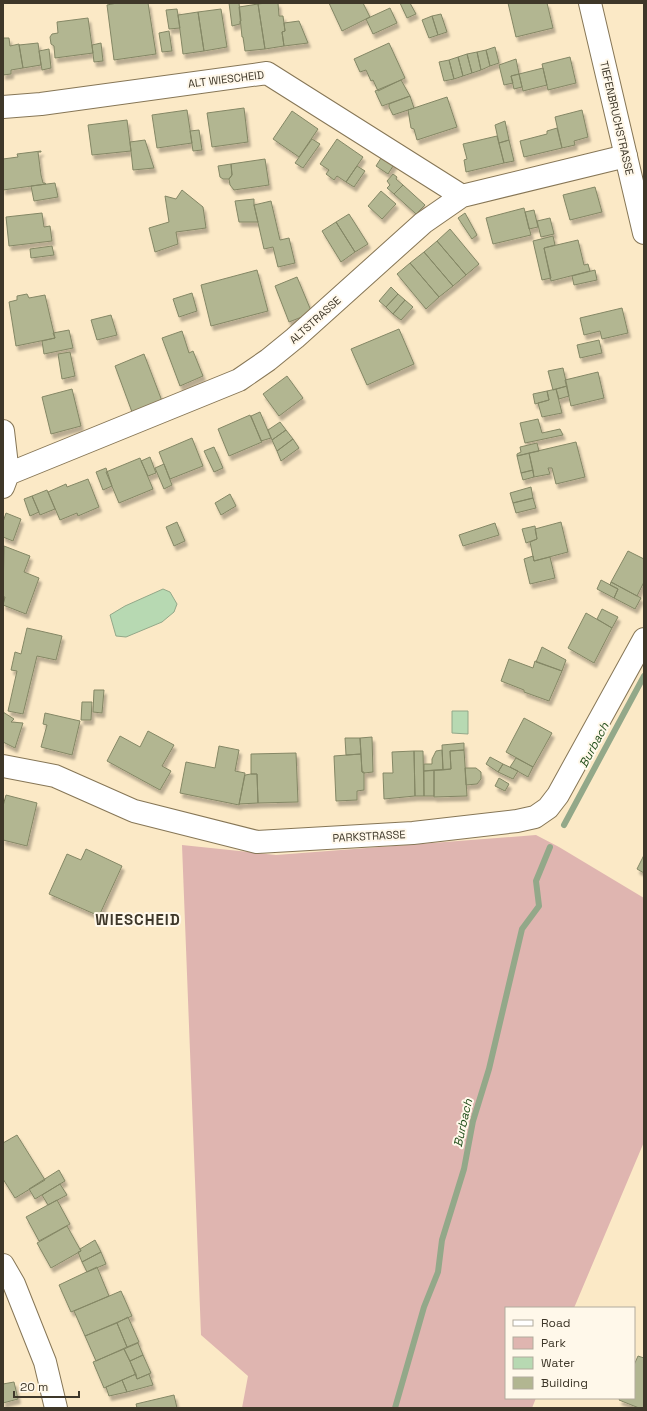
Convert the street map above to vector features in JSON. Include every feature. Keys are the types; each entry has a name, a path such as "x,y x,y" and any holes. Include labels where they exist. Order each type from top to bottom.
{"street":[{"name":"TIEFENBRUCHSTRASSE","path":"590,3 644,233"},
{"name":"ALT WIESCHEID","path":"3,107 41,104 267,73 462,196"},
{"name":"ALTSTRASSE","path":"5,481 239,380 268,360 295,338 423,223 462,196 626,156"},
{"path":"3,432 5,481"},
{"name":"PARKSTRASSE","path":"3,766 55,776 134,811 257,842 413,833 517,821 535,817 548,808 558,795 644,639"},
{"path":"3,1265 14,1284 45,1362 56,1408"}],"green space":[{"path":"536,835 559,847 644,898 644,1142 574,1307 505,1307 505,1399 536,1399 532,1408 242,1408 248,1376 201,1335 182,845 276,855"}],"water":[{"path":"163,589 170,592 177,604 174,612 162,622 126,637 116,636 110,615 125,606"},
{"path":"452,711 468,711 468,734 452,733"}],"building":[{"path":"117,3 148,3 156,54 114,60 107,5"},
{"path":"229,3 239,3 240,24 232,26"},
{"path":"278,3 279,16 283,16 285,31 282,32 284,46 265,49 258,4"},
{"path":"329,3 363,3 370,17 342,31"},
{"path":"400,3 410,3 416,14 407,18"},
{"path":"508,3 547,3 553,28 516,37"},
{"path":"258,4 265,49 245,51 239,7"},
{"path":"390,8 397,23 373,34 366,19"},
{"path":"177,9 180,28 169,29 166,10"},
{"path":"221,9 227,47 204,51 198,12"},
{"path":"198,12 204,51 183,54 178,15"},
{"path":"441,14 447,32 438,35 432,16"},
{"path":"432,16 438,35 429,38 422,20"},
{"path":"88,18 93,53 55,58 54,46 51,44 50,37 52,34 58,33 57,22"},
{"path":"299,21 308,43 284,46 282,32 285,31 284,23"},
{"path":"169,31 172,51 162,52 159,33"},
{"path":"3,38 9,38 10,46 19,44 23,68 11,70 11,74 3,75"},
{"path":"38,43 41,65 23,68 19,45"},
{"path":"101,43 103,61 94,62 92,45"},
{"path":"389,43 405,78 378,91 366,70 360,72 354,59"},
{"path":"495,47 499,63 490,66 486,50"},
{"path":"49,49 51,68 42,70 39,51"},
{"path":"486,50 490,66 481,70 477,52"},
{"path":"477,52 481,70 472,73 467,54"},
{"path":"467,54 472,73 463,76 458,57"},
{"path":"458,57 463,76 454,79 449,60"},
{"path":"570,57 576,83 548,90 542,64"},
{"path":"516,59 519,74 511,76 513,83 504,85 499,65"},
{"path":"449,60 454,79 444,81 439,62"},
{"path":"543,68 547,85 523,91 519,74"},
{"path":"519,74 522,87 514,89 511,76"},
{"path":"401,80 410,96 382,106 375,91"},
{"path":"410,96 414,108 393,115 389,104"},
{"path":"447,97 457,127 417,140 414,129 411,128 408,110"},
{"path":"244,108 248,142 212,147 207,113"},
{"path":"187,110 192,143 157,148 152,115"},
{"path":"582,110 588,137 574,141 575,145 562,148 555,117"},
{"path":"292,111 318,129 299,157 273,139"},
{"path":"127,120 131,151 92,155 88,125"},
{"path":"505,121 509,140 499,143 495,125"},
{"path":"557,128 562,148 524,157 520,141 547,134 547,131"},
{"path":"199,130 202,150 193,151 190,131"},
{"path":"497,136 504,163 466,172 464,160 467,159 463,144"},
{"path":"312,139 320,144 303,168 295,163"},
{"path":"337,139 363,157 346,182 337,176 334,180 326,174 329,170 320,164"},
{"path":"145,140 154,168 133,170 130,142"},
{"path":"509,140 514,161 504,163 499,143"},
{"path":"41,151 38,152 41,175 43,183 46,184 3,190 3,159 18,157 17,154"},
{"path":"383,155 395,163 388,174 376,166"},
{"path":"265,159 269,185 234,190 230,185 229,179 232,175 231,164"},
{"path":"231,164 232,175 229,179 223,179 220,177 218,166"},
{"path":"357,166 365,171 354,187 346,182"},
{"path":"393,174 403,185 394,194 387,188 390,185 387,181"},
{"path":"55,183 58,197 34,201 31,186"},
{"path":"403,185 425,205 416,214 394,194"},
{"path":"595,187 602,212 570,220 563,195"},
{"path":"182,190 203,207 206,228 176,232 178,244 155,252 149,228 169,222 165,196 176,199"},
{"path":"381,191 396,204 382,219 368,206"},
{"path":"254,199 258,222 239,222 235,201"},
{"path":"271,201 280,240 289,238 295,263 278,267 273,247 264,249 254,205"},
{"path":"524,208 531,235 493,244 486,218"},
{"path":"534,210 538,227 529,229 525,212"},
{"path":"42,213 44,227 50,226 52,241 9,246 6,217"},
{"path":"465,213 477,235 472,239 458,218"},
{"path":"349,214 368,244 355,252 336,222"},
{"path":"550,218 554,234 541,237 537,221"},
{"path":"336,222 355,252 341,262 322,231"},
{"path":"450,229 479,264 466,275 437,241"},
{"path":"553,236 555,245 544,248 551,278 542,280 533,241"},
{"path":"578,240 584,265 588,264 590,271 551,281 544,248"},
{"path":"437,241 466,275 453,286 424,252"},
{"path":"52,246 54,255 31,258 30,249"},
{"path":"424,252 453,286 439,297 410,263"},
{"path":"410,263 439,297 426,309 397,274"},
{"path":"257,270 268,311 211,326 201,285"},
{"path":"595,270 597,280 574,285 572,276"},
{"path":"297,277 312,313 289,322 275,286"},
{"path":"391,287 398,294 386,307 379,301"},
{"path":"192,293 197,311 179,317 173,299"},
{"path":"27,294 29,298 45,295 55,338 16,346 9,302 17,300 17,296"},
{"path":"398,294 405,300 393,314 386,307"},
{"path":"405,300 413,307 401,320 393,314"},
{"path":"622,308 628,333 602,339 600,331 584,335 580,318"},
{"path":"111,315 117,335 97,340 91,320"},
{"path":"399,329 414,364 367,385 351,349"},
{"path":"69,330 73,348 44,354 42,341 55,338 53,333"},
{"path":"182,331 189,353 193,351 203,376 180,386 162,338"},
{"path":"599,340 602,353 580,358 577,345"},
{"path":"70,352 75,376 62,379 58,354"},
{"path":"144,354 162,401 132,412 115,366"},
{"path":"563,368 567,386 553,390 548,371"},
{"path":"598,372 604,398 571,406 565,380"},
{"path":"287,376 303,398 279,416 263,394"},
{"path":"567,386 569,396 559,399 556,389"},
{"path":"72,389 81,426 51,434 42,397"},
{"path":"556,389 562,413 542,417 538,403 549,400 547,391"},
{"path":"547,391 549,400 535,404 533,394"},
{"path":"260,412 271,438 261,441 251,416"},
{"path":"250,415 262,442 229,456 218,429"},
{"path":"538,419 542,433 560,429 563,435 525,443 520,423"},
{"path":"280,422 286,430 272,440 268,430"},
{"path":"286,430 293,439 277,451 272,440"},
{"path":"192,438 203,466 170,479 159,452"},
{"path":"293,439 299,448 281,461 277,451"},
{"path":"576,442 585,477 556,484 552,468 548,468 550,474 534,477 529,453"},
{"path":"537,443 539,451 517,456 517,454 521,452 520,447"},
{"path":"214,447 223,468 214,472 204,451"},
{"path":"529,453 533,470 521,473 517,456"},
{"path":"150,457 156,473 148,476 141,461"},
{"path":"140,458 153,489 119,503 106,472"},
{"path":"164,464 172,485 164,489 155,468"},
{"path":"106,468 112,486 103,490 96,472"},
{"path":"533,470 534,477 523,480 521,473"},
{"path":"88,479 99,507 78,516 77,513 60,520 48,492 66,484 67,487"},
{"path":"531,487 533,498 513,503 510,493"},
{"path":"47,490 55,509 40,515 32,496"},
{"path":"230,494 236,506 221,515 215,503"},
{"path":"32,496 39,512 30,516 24,499"},
{"path":"533,498 536,508 516,513 513,503"},
{"path":"6,513 21,519 13,541 3,537 3,522"},
{"path":"177,522 185,541 174,546 166,527"},
{"path":"561,522 568,552 534,561 530,542 537,539 535,529"},
{"path":"495,523 499,535 463,546 459,535"},
{"path":"535,526 537,539 526,543 522,529"},
{"path":"4,546 30,556 24,572 39,578 26,614 3,605 5,597 3,597"},
{"path":"628,551 644,559 644,582 637,596 611,582"},
{"path":"533,556 534,561 550,557 555,578 530,584 524,559"},
{"path":"601,580 618,589 614,598 597,589"},
{"path":"611,582 641,598 635,609 614,598 618,589 610,585"},
{"path":"602,609 618,617 612,628 597,619"},
{"path":"586,613 612,628 594,663 568,648"},
{"path":"27,628 62,636 56,660 37,656 23,714 8,711 17,671 11,670 15,652 21,654"},
{"path":"542,647 566,660 562,671 536,662"},
{"path":"509,659 533,668 535,661 562,671 549,701 524,692 524,690 501,681"},
{"path":"94,690 104,690 102,713 93,712"},
{"path":"82,702 92,702 91,720 81,720"},
{"path":"3,712 14,719 11,722 23,723 15,748 3,742"},
{"path":"45,713 80,721 72,755 41,747 47,725 43,724"},
{"path":"524,718 552,733 533,767 506,752"},
{"path":"148,731 174,745 162,766 171,771 160,790 107,761 120,736 140,747"},
{"path":"372,737 373,772 364,773 362,772 360,738"},
{"path":"345,738 360,738 361,754 346,755"},
{"path":"464,743 464,750 450,751 451,769 443,770 442,745"},
{"path":"219,746 239,750 235,771 245,773 239,805 180,793 186,762 215,768"},
{"path":"442,750 443,770 424,771 424,764 432,764 432,759 436,751"},
{"path":"464,750 467,796 434,797 434,770 451,769 450,751"},
{"path":"414,751 423,751 424,796 415,796"},
{"path":"414,751 415,796 384,799 383,773 393,773 392,752"},
{"path":"296,753 298,802 258,803 257,774 251,774 251,754"},
{"path":"361,754 362,772 364,772 364,790 357,791 357,800 336,801 334,756"},
{"path":"490,757 503,764 498,772 486,764"},
{"path":"516,758 533,767 528,777 510,767"},
{"path":"503,764 518,771 513,779 498,772"},
{"path":"465,768 476,768 481,772 481,779 477,784 466,785"},
{"path":"434,770 434,796 424,796 424,771"},
{"path":"257,774 258,803 239,804 245,775"},
{"path":"499,778 509,784 505,791 495,786"},
{"path":"6,795 37,803 27,846 3,840 3,806"},
{"path":"86,849 122,866 99,916 49,894 67,854 81,860"},
{"path":"644,855 644,873 637,869"},
{"path":"17,1135 45,1180 15,1198 3,1179 3,1143"},
{"path":"59,1170 65,1181 35,1199 29,1189"},
{"path":"60,1184 67,1195 48,1205 42,1195"},
{"path":"57,1200 70,1224 39,1241 26,1217"},
{"path":"67,1226 81,1251 51,1268 37,1243"},
{"path":"95,1240 101,1252 82,1262 78,1252 81,1251 80,1249"},
{"path":"101,1252 106,1264 87,1272 82,1262"},
{"path":"97,1267 109,1296 71,1312 59,1285"},
{"path":"121,1291 132,1316 85,1336 74,1311"},
{"path":"128,1317 139,1342 127,1347 117,1323"},
{"path":"117,1323 127,1347 96,1361 85,1336"},
{"path":"138,1343 143,1355 130,1361 124,1349"},
{"path":"124,1349 136,1374 104,1388 93,1362"},
{"path":"143,1355 151,1373 137,1379 130,1361"},
{"path":"638,1356 644,1358 644,1408 639,1408 619,1400 635,1399 635,1363"},
{"path":"136,1374 137,1379 149,1374 153,1385 127,1392 122,1380"},
{"path":"122,1380 127,1392 109,1396 106,1387"},
{"path":"14,1382 18,1399 3,1403 3,1384"},
{"path":"174,1395 177,1408 137,1408 136,1404"}],"waterway":[{"name":"Burbach","path":"564,825 644,676"},
{"name":"Burbach","path":"395,1408 424,1307 438,1272 442,1240 464,1169 473,1121 489,1069 522,929 539,906 536,881 550,847"}],"district":[{"name":"WIESCHEID","path":"138,920"}]}
